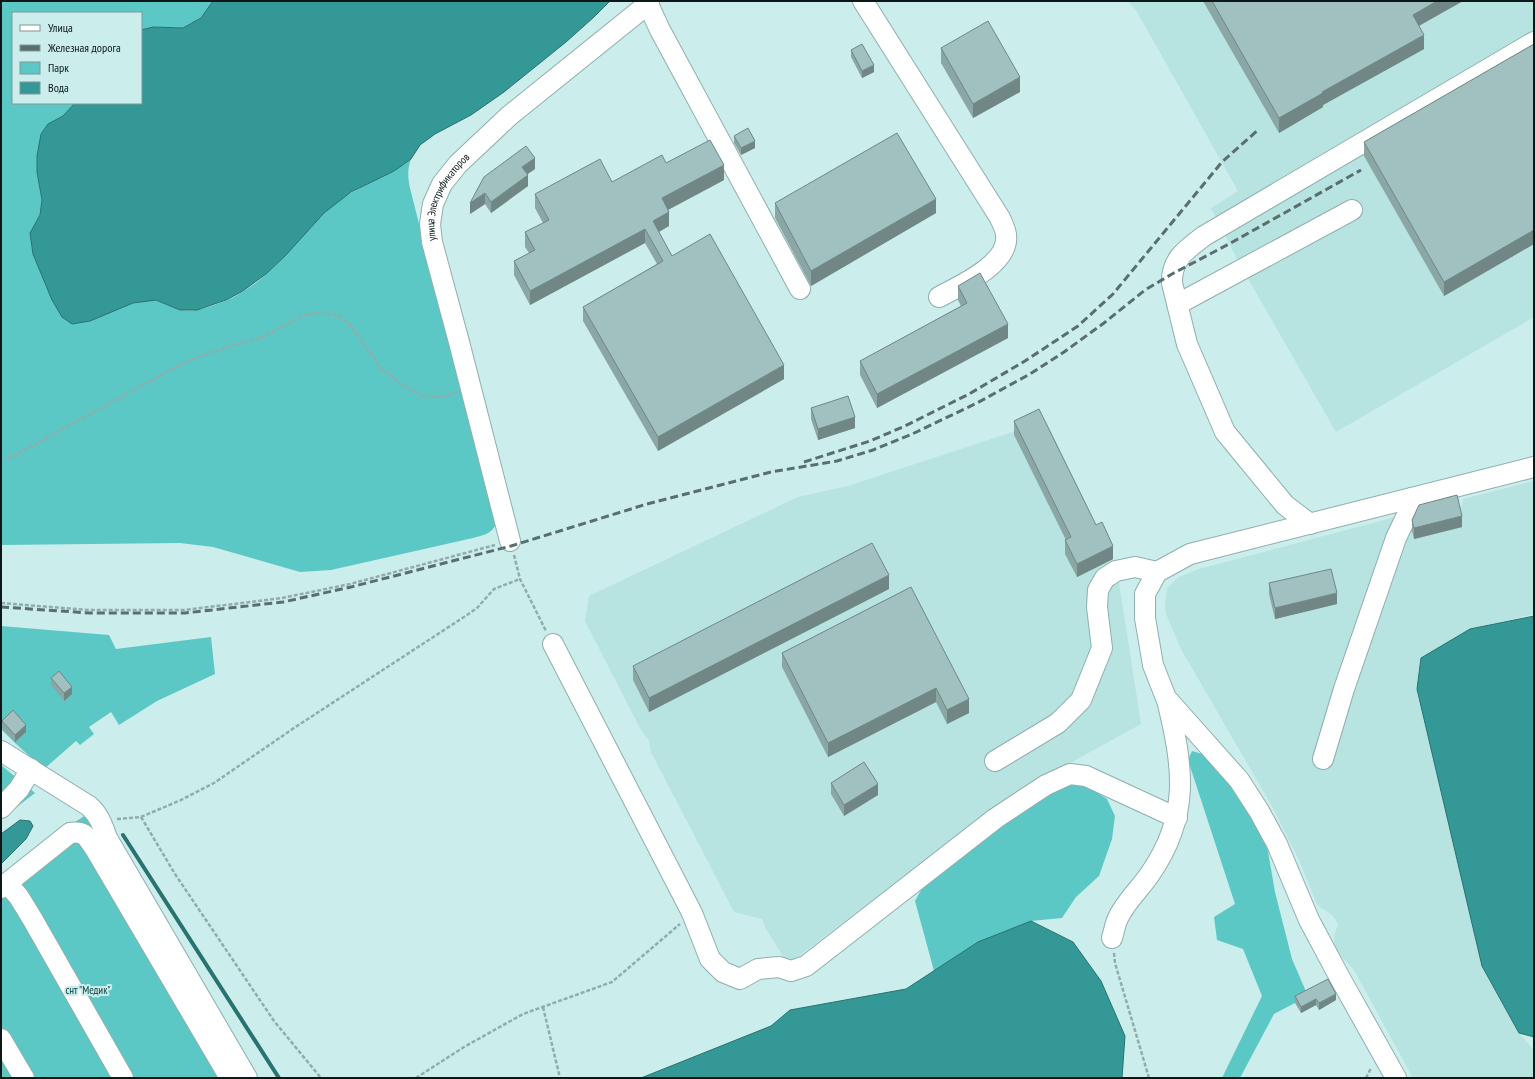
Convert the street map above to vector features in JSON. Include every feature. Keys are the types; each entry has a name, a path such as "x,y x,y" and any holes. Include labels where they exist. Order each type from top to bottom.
{"street":[{"path":"862,1 1000,218 1006,236 1004,251 996,262 980,274 939,297"},
{"path":"649,3 660,30 800,289"},
{"name":"улица Электрификаторов","path":"512,549 432,242 430,224 432,204 442,184 458,164 509,116 649,3"},
{"path":"1310,524 1285,505 1225,432 1187,344 1172,283 1172,274 1178,258 1204,236 1534,42"},
{"path":"1178,304 1352,210"},
{"path":"1112,938 1117,919 1127,902 1150,874 1167,846 1177,818 1181,786 1179,765 1166,698 1153,665 1145,618 1145,594 1157,572 1190,554 1534,467"},
{"path":"1323,759 1344,689 1412,498"},
{"path":"995,760 1058,723 1081,700 1102,648 1097,607 1098,590 1105,578 1116,571 1135,567 1157,572"},
{"path":"553,644 692,913 710,959 723,972 740,979 758,969 779,966 791,971 806,966 996,818 1046,785 1070,774 1086,776 1177,818"},
{"path":"1166,698 1239,780 1260,811 1277,844 1309,920 1396,1078"},
{"path":"1,751 89,806 101,819 107,838 247,1078"},
{"path":"1,808 19,789 31,769"},
{"path":"123,1078 19,897 4,885 70,833 79,832 86,835 230,1078"},
{"path":"1,1039 24,1078"}],"path":[{"path":"8,459 187,361 230,346 261,338 302,316 321,312 339,316 351,326 381,368 398,384 422,396 444,397 470,387"},
{"path":"1,603 88,610 185,610 282,598 512,549 520,579 553,644"},
{"path":"101,819 141,817 214,783 294,728 467,615 477,608 494,589 520,579"},
{"path":"141,817 175,874 274,1021 320,1078"},
{"path":"416,1078 464,1047 516,1017 612,982 692,913"},
{"path":"1112,938 1115,964 1149,1078"},
{"path":"543,1007 560,1078"}],"shaded area":[{"path":"1127,1 1534,1 1534,317 1336,432 1242,268 1211,208 1238,191 1136,10"},
{"path":"1046,421 1113,559 1119,583 1141,724 1012,795 788,964 766,929 762,919 734,912 651,752 649,740 642,732 585,621 589,596 798,497 848,486"},
{"path":"1534,481 1534,614 1470,629 1482,966 1519,1033 1534,1050 1534,1078 1413,1078 1354,970 1339,954 1334,943 1338,925 1336,920 1331,914 1317,904 1298,858 1273,808 1181,649 1166,614 1165,606 1167,588 1179,577 1199,569 1403,515 1406,521 1462,506 1463,499"}],"green space":[{"path":"1,1 213,1 201,18 183,28 153,27 142,30 142,12 12,12 12,104 74,104 63,116 48,125 37,172 42,200 40,215 30,233 90,321 131,303 149,300 156,300 178,309 190,311 202,309 240,294 254,284 279,262 324,213 344,197 411,159 408,174 410,188 460,386 486,480 496,524 487,534 473,538 331,570 300,572 213,547 180,543 1,545"},
{"path":"1,626 109,635 116,649 211,637 215,674 157,701 119,725 111,712 89,727 94,734 80,745 76,741 44,769 1,729"},
{"path":"1192,751 1206,755 1241,798 1266,840 1275,892 1292,959 1308,996 1274,1014 1240,1078 1222,1078 1262,996 1243,949 1217,940 1214,917 1235,904 1188,760"},
{"path":"1,765 35,793 1,819"},
{"path":"1061,784 1085,785 1107,799 1115,816 1112,839 1099,876 1076,897 1062,918 1031,921 975,944 934,971 915,901 925,883 967,848"},
{"name":"снт \"Медик\"","path":"86,815 242,1078 1,1078 1,880 64,829"}],"water":[{"path":"213,1 610,1 566,42 504,92 471,115 435,134 420,145 411,159 394,171 351,192 324,213 286,255 266,274 243,291 226,300 197,310 180,310 156,300 133,303 90,321 72,324 62,317 52,300 33,254 30,233 40,215 42,200 37,172 37,156 41,134 48,124 63,116 74,104 142,104 142,30 153,27 183,28 201,18"},
{"path":"1534,616 1534,1037 1519,1033 1482,966 1417,689 1421,658 1470,629"},
{"path":"20,820 30,821 33,826 26,839 1,864 1,834"},
{"path":"1031,921 1073,942 1101,981 1125,1036 1122,1078 641,1078 771,1026 790,1010 906,989 978,942"}],"building":[{"path":"1212,1 1437,1 1413,15 1424,35 1322,92 1323,93 1279,118"},
{"path":"988,21 1020,77 973,104 941,48"},
{"path":"862,44 874,65 862,71 851,50"},
{"path":"1534,44 1534,230 1444,282 1364,142"},
{"path":"748,128 755,141 741,148 734,136"},
{"path":"897,133 936,199 811,271 775,203"},
{"path":"710,140 724,165 662,198 669,212 653,221 672,256 710,234 784,365 658,437 583,307 663,261 645,229 530,291 514,261 535,250 525,232 549,220 535,194 600,159 612,182 662,155 666,163"},
{"path":"526,146 535,158 522,167 528,175 491,202 485,193 470,203 484,177"},
{"path":"980,273 1008,324 877,394 860,361 967,303 958,286"},
{"path":"848,396 855,417 818,429 811,408"},
{"path":"1039,409 1096,525 1102,522 1113,546 1077,564 1065,540 1071,537 1014,421"},
{"path":"1457,495 1462,516 1414,528 1412,520 1419,505"},
{"path":"872,543 889,575 649,698 633,666"},
{"path":"1331,569 1337,593 1275,608 1269,583"},
{"path":"911,587 969,699 947,710 936,688 828,743 782,653"},
{"path":"59,671 72,687 64,693 51,678"},
{"path":"13,710 26,725 15,735 2,721"},
{"path":"864,762 878,784 844,805 831,783"},
{"path":"1328,979 1336,994 1319,1003 1316,999 1301,1007 1295,996"}],"waterway":[{"path":"123,835 279,1078"}],"railway":[{"path":"804,462 870,441 905,426 969,394 1025,361 1078,326 1113,294 1222,162 1258,130"},
{"path":"1,607 90,613 185,613 283,602 351,587 511,546 647,504 771,472 837,461 873,450 910,435 977,403 1030,374 1104,323 1145,290 1361,170"}]}
